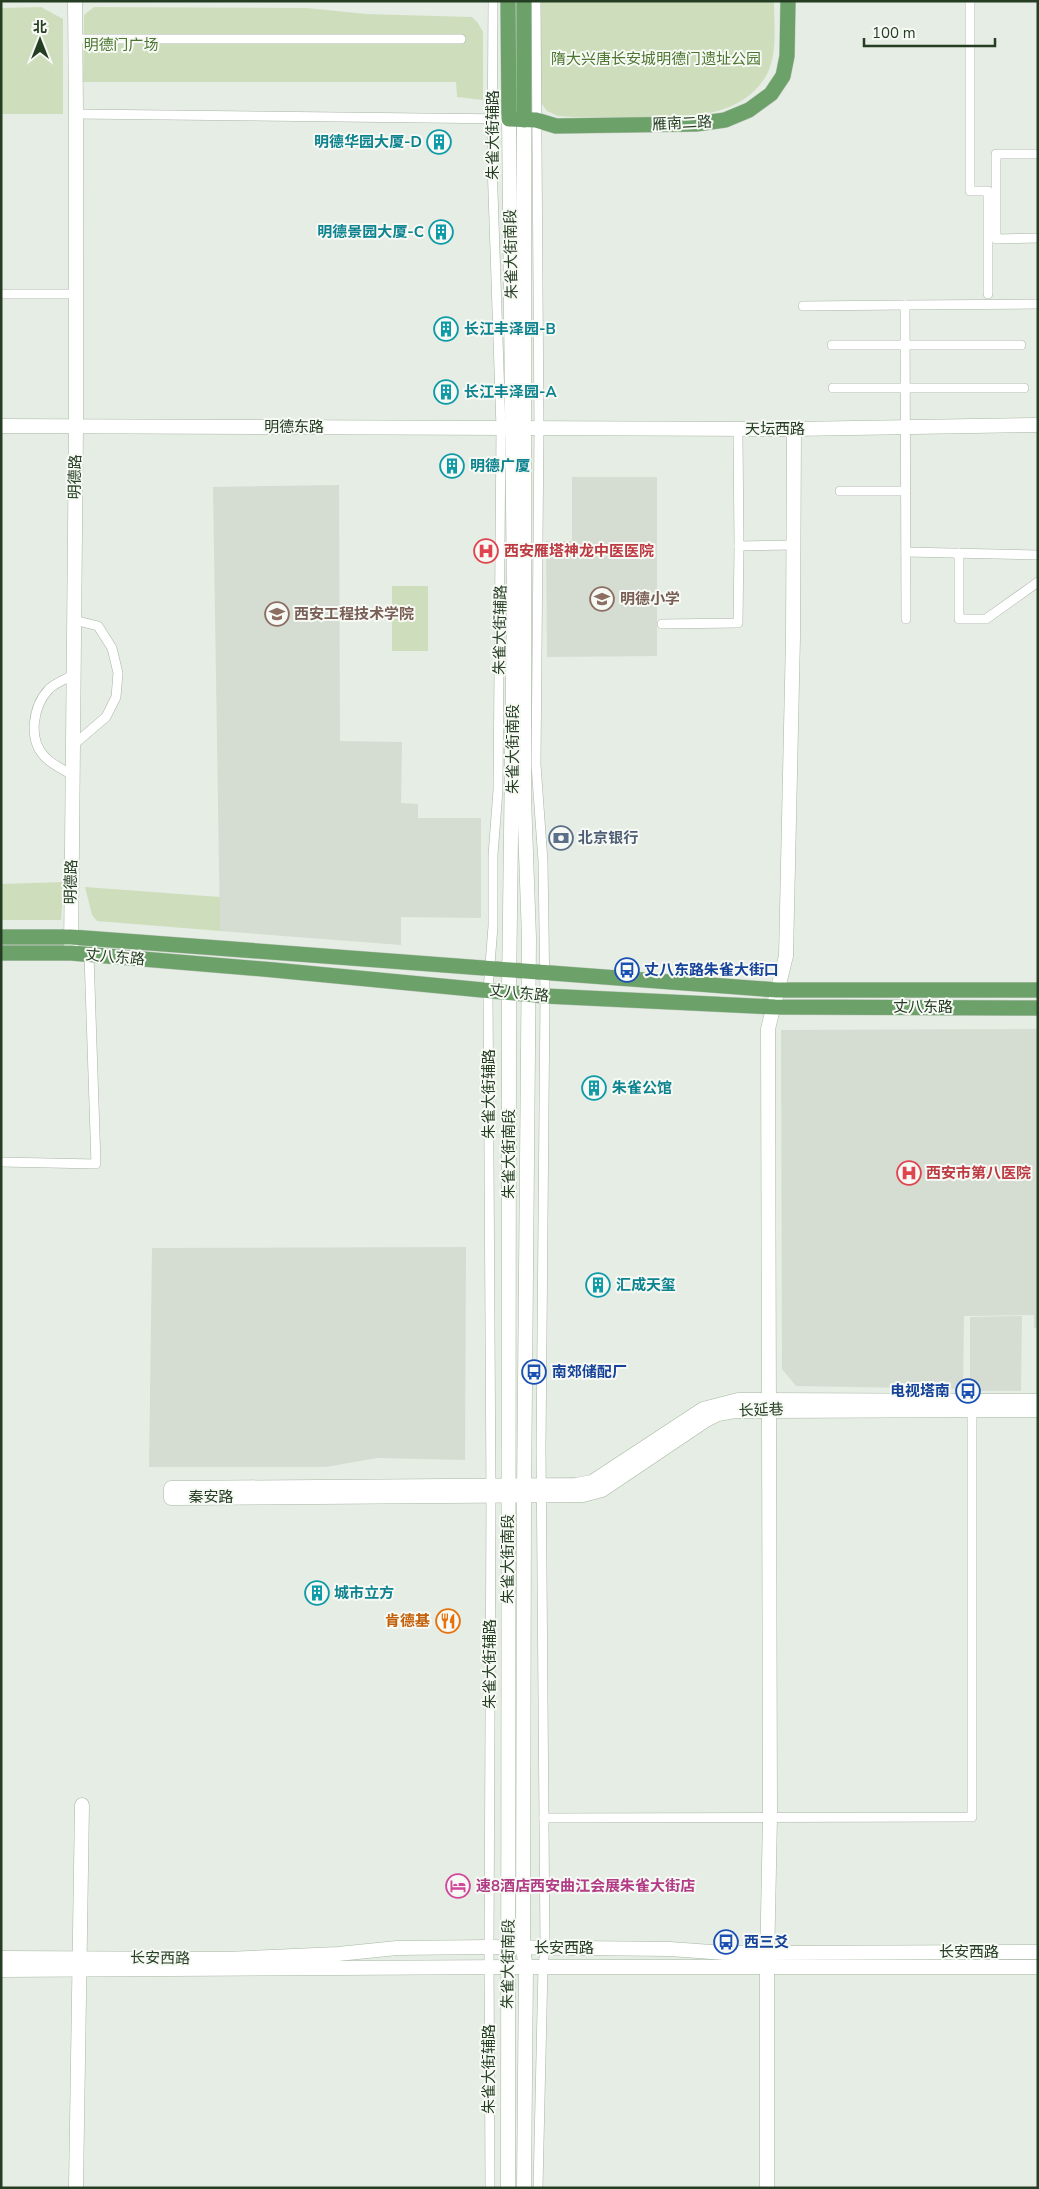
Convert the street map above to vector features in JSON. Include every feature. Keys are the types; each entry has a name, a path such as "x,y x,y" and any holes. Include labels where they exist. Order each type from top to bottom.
{"main road":[{"name":"明德路","path":"70,953 76,427 74,1"},
{"path":"508,1 523,120"},
{"path":"523,120 524,1"},
{"name":"雁南二路","path":"523,120 556,126 696,124 725,120 749,110 771,94 783,76 788,56 791,2"},
{"name":"朱雀大街南段","path":"523,120 511,970 509,992 508,1491 516,1949 526,1968 524,2188"},
{"name":"天坛西路","path":"519,429 794,429 1038,425"},
{"name":"明德东路","path":"1,426 519,429"},
{"name":"朱雀大街南段","path":"508,2188 508,1968 516,1949 524,1490 528,994 519,429"},
{"path":"767,2188 767,1959 770,1817 768,1029 775,1007 777,990 786,956 794,429"},
{"name":"丈八东路","path":"1,937 71,938 490,969 544,971 777,990 1038,990"},
{"name":"丈八东路","path":"1,953 89,954 545,996 775,1007 1038,1008"},
{"name":"长延巷","path":"508,1491 541,1490 592,1482 703,1409 738,1400 768,1404 1038,1410"},
{"name":"长延巷","path":"768,1404 1038,1401"},
{"name":"秦安路","path":"491,1491 171,1498 171,1488 508,1491"},
{"path":"76,2188 78,1963 82,1805"},
{"name":"长安西路","path":"1,1970 78,1963 338,1954 397,1948 489,1947 767,1959 1038,1967"},
{"name":"长安西路","path":"1,1958 78,1963 526,1968 1038,1952"}],"street":[{"name":"朱雀大街辅路","path":"493,1 492,162 519,429 536,765 543,861 545,996 541,1490 545,1948 542,1967 538,2188"},
{"name":"朱雀大街辅路","path":"490,2188 491,1491 488,990 494,926 493,855 519,429 523,120 536,1"},
{"path":"970,1 970,191 988,191 988,294"},
{"path":"74,39 461,39"},
{"name":"雁南二路","path":"76,114 275,115 523,120"},
{"path":"1038,154 996,154 996,239 1038,238"},
{"path":"1,294 76,294"},
{"path":"803,306 1038,304"},
{"path":"905,305 906,619"},
{"path":"832,345 1022,345"},
{"path":"832,388 1024,388"},
{"path":"662,624 738,623 738,435"},
{"path":"840,491 906,491"},
{"path":"739,546 793,544"},
{"path":"906,552 1038,555"},
{"path":"959,553 959,619 986,619 1038,582"},
{"path":"72,746 106,717 116,697 118,673 112,648 98,626 74,620"},
{"path":"72,775 45,757 35,739 34,722 37,706 50,689 73,675"},
{"path":"1,1162 96,1164 89,954"},
{"path":"544,1818 972,1817 972,1410"}],"shaded area":[{"name":"明德小学","path":"572,477 657,477 657,656 547,657 546,541 572,541"},
{"name":"西安工程技术学院","path":"339,485 340,741 402,742 401,803 418,804 418,818 481,818 481,918 401,917 401,945 220,931 213,487"},
{"name":"西安市第八医院","path":"1038,1029 1038,1328 1034,1328 1034,1315 964,1316 963,1389 796,1386 782,1369 781,1030"},
{"path":"466,1247 465,1460 377,1458 326,1467 149,1467 152,1248"},
{"path":"1022,1316 1021,1391 970,1391 970,1317"}],"green space":[{"name":"隋大兴唐长安城明德门遗址公园","path":"538,1 774,1 774,49 770,68 754,91 739,102 722,110 703,114 664,117 558,116 547,111 539,100"},
{"path":"41,7 63,19 63,114 1,114 1,8"},
{"name":"明德门广场","path":"94,7 307,8 366,14 472,17 483,32 483,100 457,97 456,82 83,82 84,15"},
{"path":"392,586 428,586 428,651 392,651"},
{"path":"64,882 61,920 1,920 1,884"},
{"path":"85,887 220,897 220,931 97,921 92,915"}],"place":[{"name":"明德华园大厦-D","path":"439,142"},
{"name":"明德景园大厦-C","path":"441,232"},
{"name":"长江丰泽园-B","path":"446,329"},
{"name":"长江丰泽园-A","path":"446,392"},
{"name":"明德广厦","path":"452,466"},
{"name":"西安雁塔神龙中医医院","path":"486,551"},
{"name":"明德小学","path":"602,599"},
{"name":"西安工程技术学院","path":"277,614"},
{"name":"北京银行","path":"561,838"},
{"name":"丈八东路朱雀大街口","path":"627,970"},
{"name":"朱雀公馆","path":"594,1088"},
{"name":"西安市第八医院","path":"909,1173"},
{"name":"汇成天玺","path":"598,1285"},
{"name":"南郊储配厂","path":"534,1372"},
{"name":"电视塔南","path":"968,1391"},
{"name":"城市立方","path":"317,1593"},
{"name":"肯德基","path":"448,1621"},
{"name":"速8酒店西安曲江会展朱雀大街店","path":"458,1886"},
{"name":"西三爻","path":"726,1942"}]}
